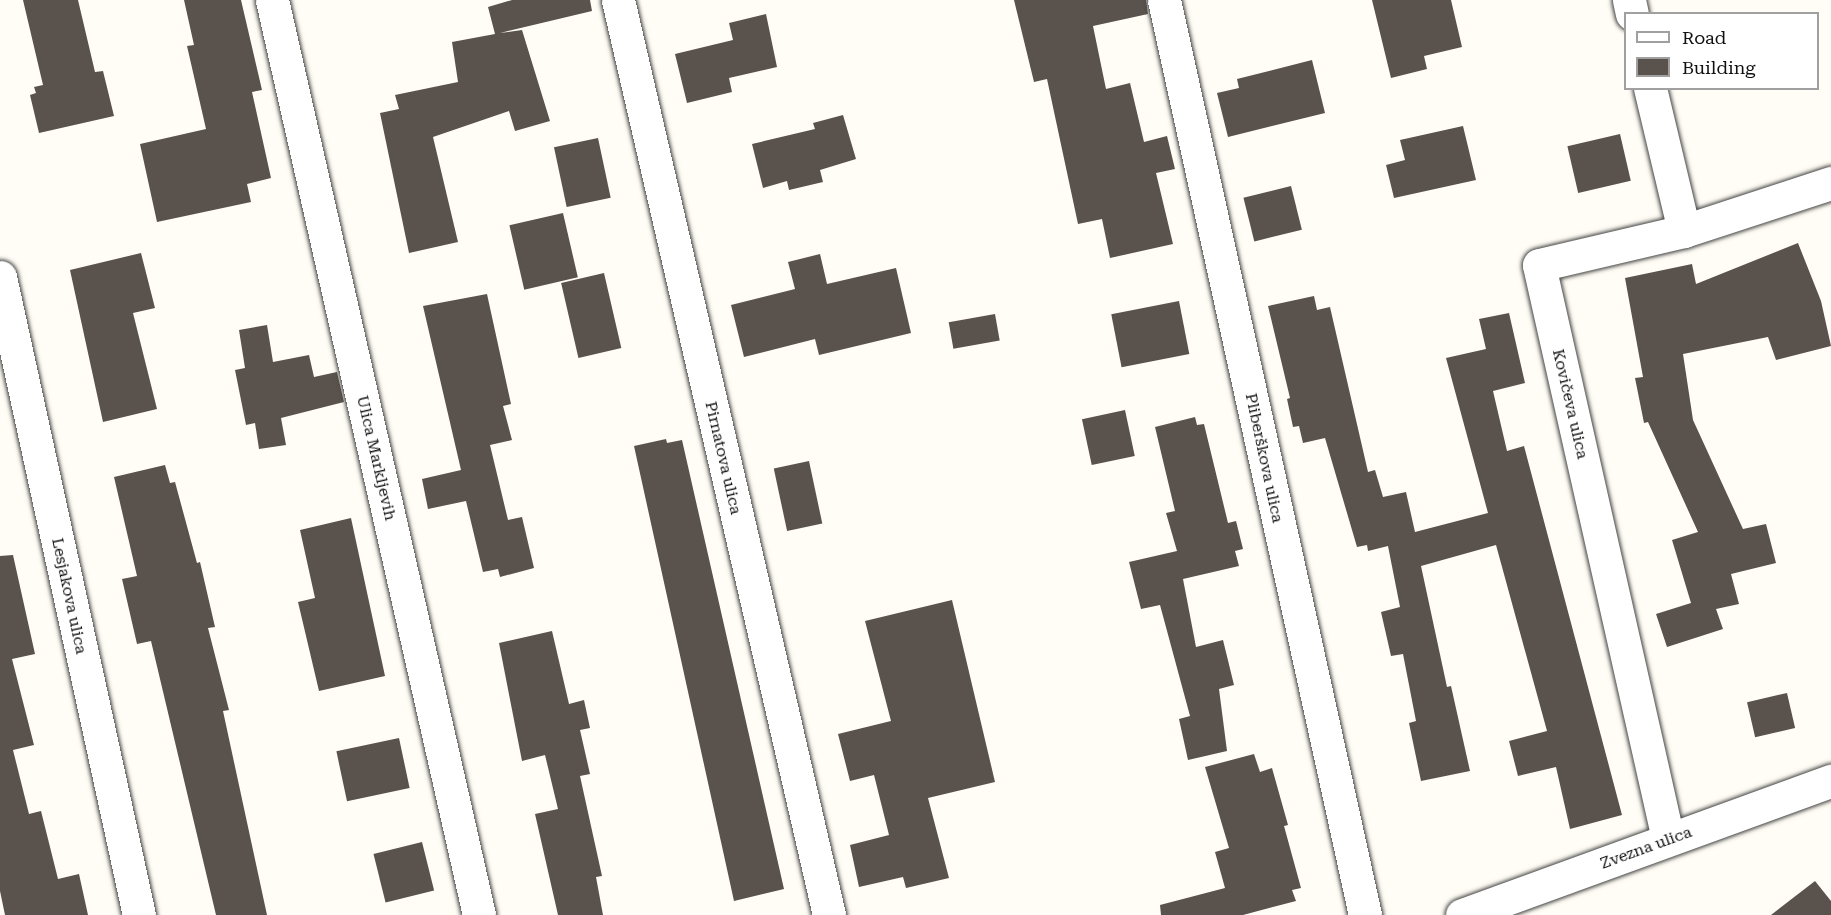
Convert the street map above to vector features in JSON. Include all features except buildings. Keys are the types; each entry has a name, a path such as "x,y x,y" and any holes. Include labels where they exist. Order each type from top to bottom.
{"street":[{"name":"Ulica Markljevih","path":"272,0 479,915"},
{"name":"Pirnatova ulica","path":"618,0 829,915"},
{"name":"Pliberškova ulica","path":"1164,0 1365,915"},
{"path":"1650,90 1684,231"},
{"name":"Kovičeva ulica","path":"1668,839 1539,265 1684,231 1831,183"},
{"name":"Lesjakova ulica","path":"0,277 139,915"},
{"name":"Zvezna ulica","path":"1481,912 1668,839 1828,786"}]}
